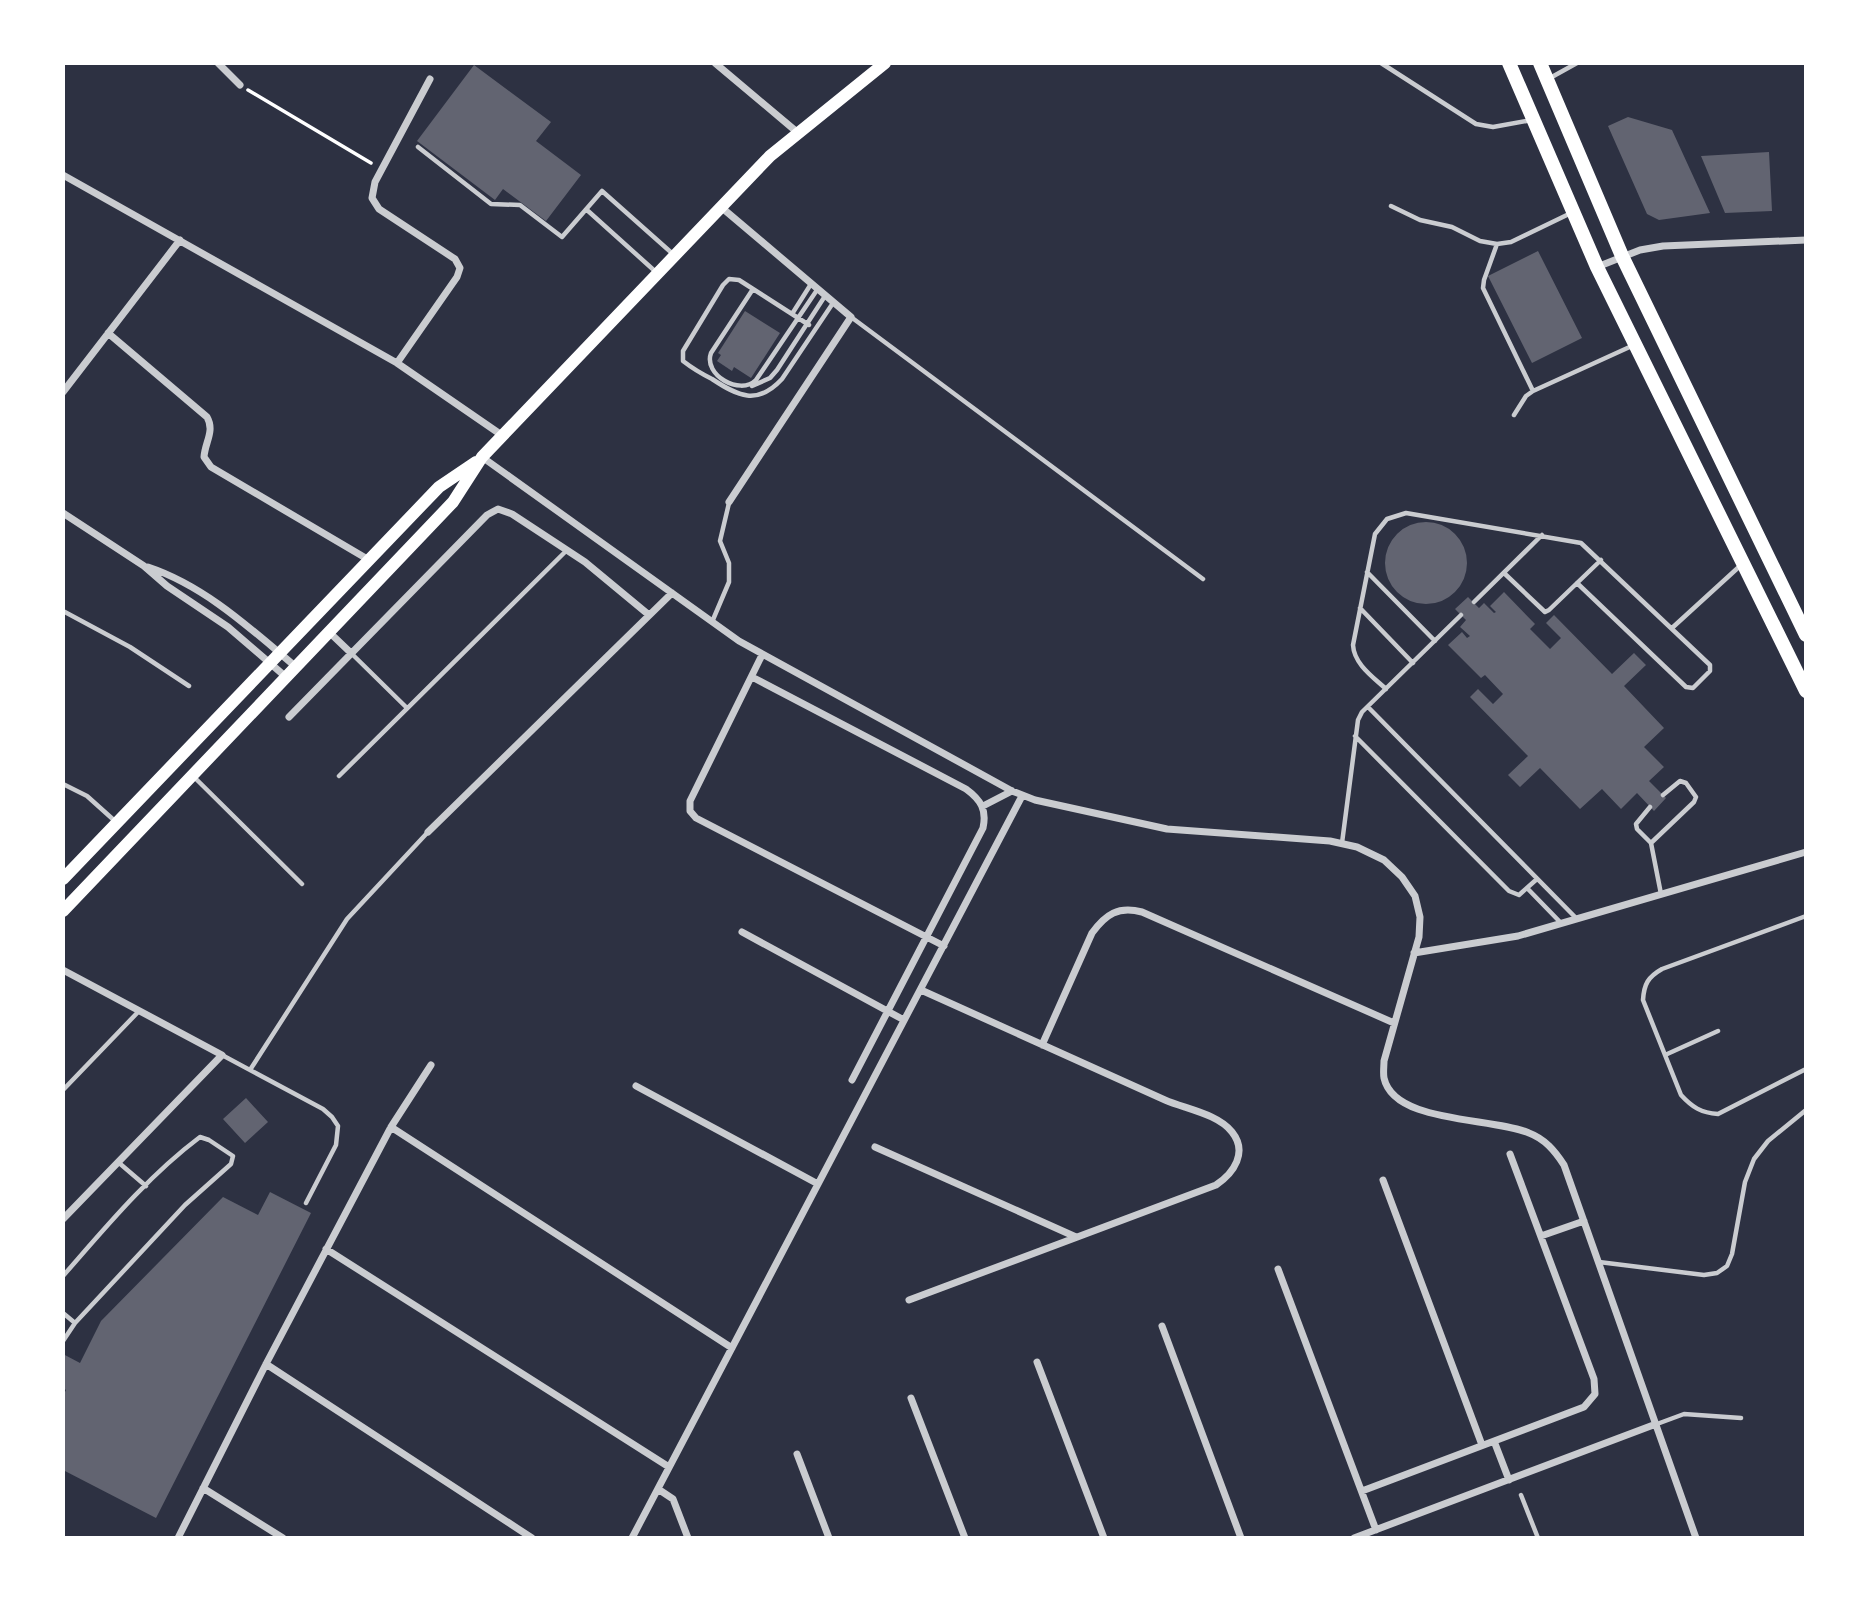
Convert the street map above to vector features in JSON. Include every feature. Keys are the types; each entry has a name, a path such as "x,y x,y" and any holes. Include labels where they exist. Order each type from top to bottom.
{"highway":[{"path":"1508,63 1597,267 1806,691"},
{"path":"1540,63 1622,256 1806,635"}],"main road":[{"path":"63,878 439,487 482,457 503,436 769,156 885,63"},
{"path":"63,911 453,502 482,457"}],"street":[{"path":"218,63 240,85"},
{"path":"715,63 797,132"},
{"path":"397,363 457,277 460,268 455,259 375,204 372,190 430,79"},
{"path":"63,175 397,363 503,436"},
{"path":"721,207 851,317 729,502"},
{"path":"63,392 180,240"},
{"path":"1597,267 1622,256 1663,246 1806,240"},
{"path":"108,333 207,417 211,424 211,433 204,457 211,467 369,560"},
{"path":"482,457 762,655 1022,796 1167,829 1342,843 1357,846 1384,860 1402,877 1415,896 1420,917 1419,937 1384,1061 1384,1079 1392,1094 1407,1105 1422,1111 1516,1128 1546,1142 1557,1153 1564,1165 1696,1538"},
{"path":"289,717 492,511 505,510 567,550 649,615"},
{"path":"63,513 144,566 167,586 228,627 286,677"},
{"path":"144,566 174,576 239,619 296,667"},
{"path":"428,832 672,593"},
{"path":"329,632 351,653"},
{"path":"762,655 690,801 690,811 696,818 944,946"},
{"path":"751,677 966,789 977,797 983,806 983,828 852,1080"},
{"path":"983,806 1012,791"},
{"path":"632,1538 1022,796"},
{"path":"1414,953 1518,936 1806,852"},
{"path":"1042,1045 1092,933 1101,921 1113,912 1127,908 1154,917 1394,1023"},
{"path":"742,932 904,1020"},
{"path":"63,971 222,1055 63,1219"},
{"path":"909,1300 1216,1185 1236,1166 1239,1152 1238,1140 1220,1121 1175,1104 920,990"},
{"path":"178,1538 391,1127 431,1065"},
{"path":"636,1086 818,1184"},
{"path":"391,1127 732,1348"},
{"path":"875,1147 1076,1237"},
{"path":"1362,1491 1584,1407 1595,1394 1594,1379 1510,1154"},
{"path":"1383,1180 1482,1446"},
{"path":"1541,1236 1584,1221"},
{"path":"326,1249 669,1467"},
{"path":"1279,1269 1376,1530"},
{"path":"1161,1326 1241,1538"},
{"path":"1037,1362 1104,1538"},
{"path":"266,1364 532,1538"},
{"path":"911,1398 965,1538"},
{"path":"1354,1538 1656,1424"},
{"path":"1494,1441 1510,1480"},
{"path":"797,1454 829,1538"},
{"path":"203,1488 283,1538"},
{"path":"658,1489 673,1499 688,1538"}],"lane":[{"path":"1381,63 1483,127 1533,120"},
{"path":"1547,79 1577,63"},
{"path":"418,147 491,204 520,205 562,237 602,191 675,256"},
{"path":"1391,206 1420,220 1452,227 1480,242 1497,244 1511,242 1573,212"},
{"path":"587,210 658,274"},
{"path":"1497,244 1483,289 1533,391"},
{"path":"815,329 734,279 726,282 683,351 683,361 733,392 754,396 774,388 782,379 833,303"},
{"path":"792,314 814,287"},
{"path":"746,387 756,380 798,318 814,287"},
{"path":"753,289 711,353 709,361 715,373 737,386 746,387 774,375 825,296"},
{"path":"851,317 1203,579"},
{"path":"1514,415 1526,396 1533,391 1635,344"},
{"path":"712,622 729,582 729,563 720,541 729,502"},
{"path":"1386,689 1358,661 1353,645 1373,540 1378,528 1399,513 1413,513 1581,542 1711,667 1709,672 1691,689 1686,687 1577,583"},
{"path":"1474,603 1542,535"},
{"path":"339,776 567,550"},
{"path":"1504,573 1545,612 1601,560"},
{"path":"1672,628 1743,563"},
{"path":"1367,572 1435,641"},
{"path":"1360,608 1413,663"},
{"path":"63,611 130,647 189,686"},
{"path":"1342,843 1358,720 1461,615"},
{"path":"351,653 407,708"},
{"path":"1368,707 1577,919"},
{"path":"1354,735 1509,891 1519,895 1537,879"},
{"path":"193,775 302,884"},
{"path":"1651,843 1696,797 1686,783 1680,781 1663,795"},
{"path":"63,784 87,796 116,823"},
{"path":"1650,807 1636,824 1637,829 1651,843 1661,895"},
{"path":"250,1070 347,919 428,832"},
{"path":"1527,888 1561,923"},
{"path":"1806,916 1662,969 1650,976 1644,987 1643,1000 1681,1095 1692,1106 1705,1113 1718,1114 1806,1069"},
{"path":"63,1090 139,1011"},
{"path":"1665,1055 1718,1031"},
{"path":"222,1055 323,1109 338,1126 336,1145 306,1203"},
{"path":"1598,1262 1704,1275 1717,1273 1727,1266 1732,1254 1745,1182 1754,1159 1768,1141 1806,1110"},
{"path":"63,1276 122,1209 200,1137 233,1156 231,1164 185,1205 75,1323 63,1341"},
{"path":"118,1162 146,1186"},
{"path":"63,1312 75,1323"},
{"path":"1656,1424 1685,1414 1741,1418"},
{"path":"1521,1495 1538,1538"}],"path":[{"path":"240,85 382,169"}],"building":[{"path":"474,65 551,122 536,141 581,175 546,221 503,189 495,200 417,141"},
{"path":"1628,117 1672,130 1710,213 1659,220 1647,214 1608,126"},
{"path":"1769,152 1772,211 1725,213 1701,156"},
{"path":"1538,251 1582,338 1532,363 1488,276"},
{"path":"745,311 780,333 751,378 734,367 732,371 717,361 721,355 718,353"},
{"path":"1426,522 1442,525 1455,534 1464,547 1467,563 1464,579 1455,592 1442,601 1426,604 1410,601 1397,592 1388,579 1385,563 1388,547 1397,534 1410,525"},
{"path":"1504,592 1535,624 1530,629 1550,649 1561,638 1546,623 1554,615 1612,674 1634,653 1646,665 1624,686 1664,728 1644,747 1664,767 1649,781 1666,798 1654,811 1637,793 1621,809 1602,789 1580,809 1540,768 1520,787 1508,775 1528,756 1470,697 1478,689 1493,704 1503,694 1485,675 1481,678 1448,645 1462,632 1467,638 1470,636 1460,627 1466,620 1455,609 1468,597 1479,608 1484,603 1494,613 1496,612 1490,606"},
{"path":"246,1098 268,1122 245,1143 223,1119"},
{"path":"270,1192 311,1213 156,1518 63,1470 63,1396 66,1390 63,1388 63,1354 80,1363 101,1321 223,1197 258,1215"}]}
